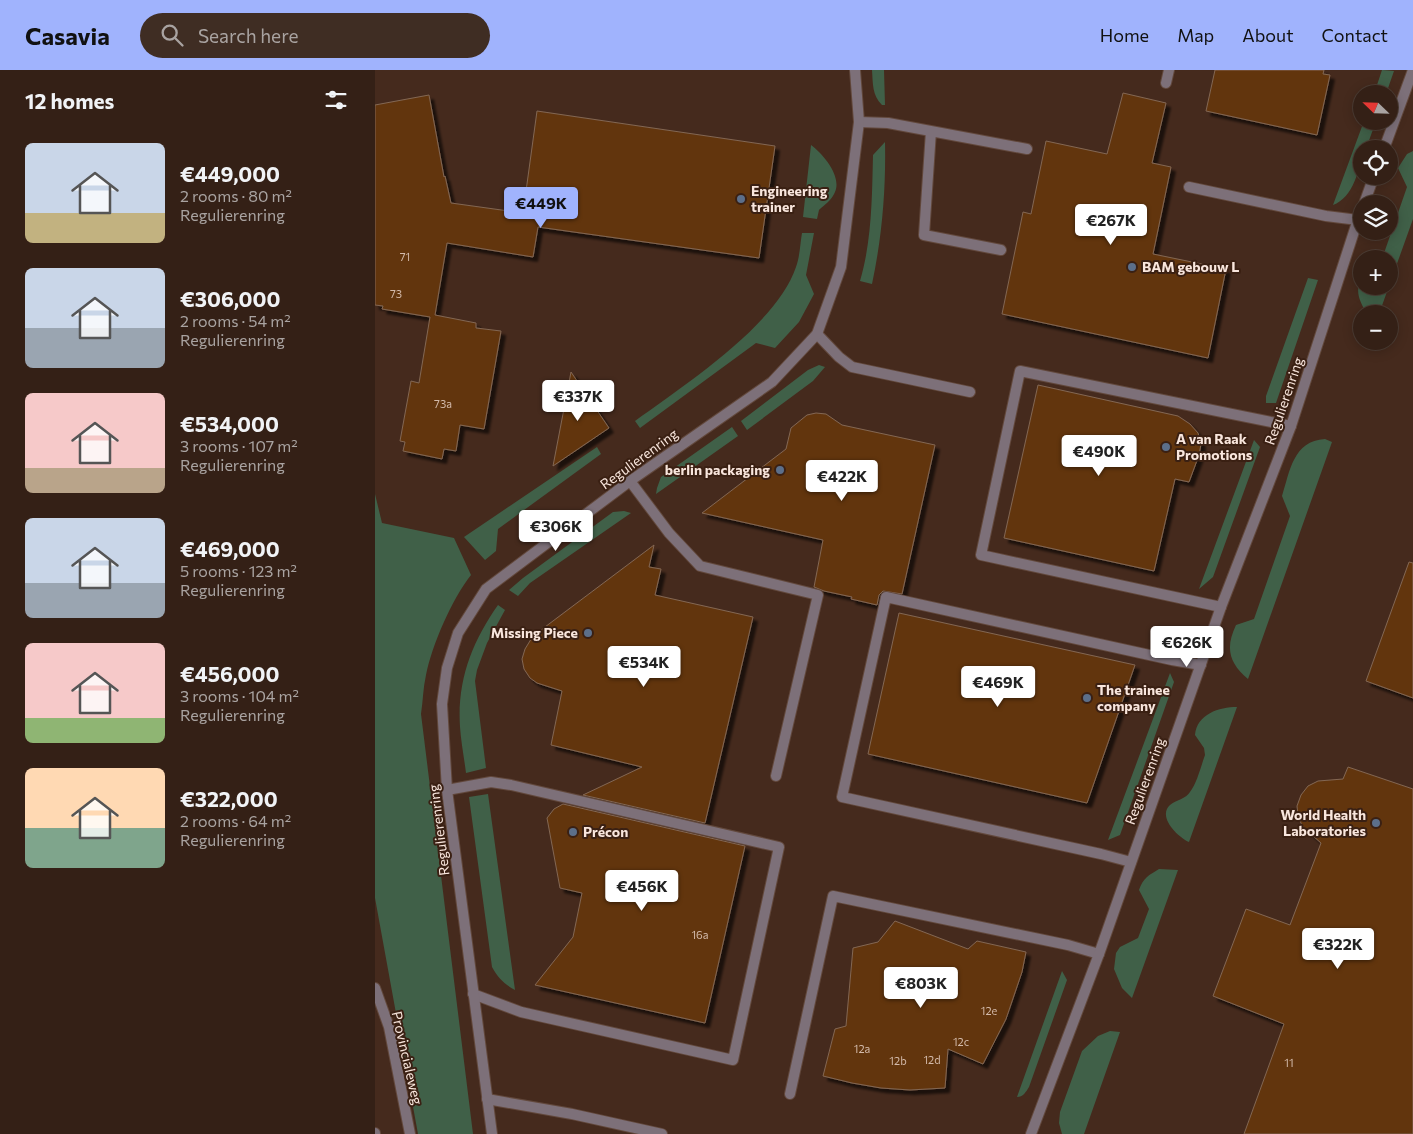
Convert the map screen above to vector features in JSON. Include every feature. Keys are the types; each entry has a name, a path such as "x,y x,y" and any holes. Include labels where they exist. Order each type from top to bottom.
{"street":[{"name":"Regulierenring","path":"491,1134 447,790 442,704 447,668 458,634 486,589 630,481 772,382 817,334 841,268 859,122 855,70"},
{"path":"1166,83 1169,70"},
{"path":"1387,140 1413,70"},
{"path":"859,122 888,123 1027,149"},
{"path":"931,131 924,235 1001,250"},
{"path":"1189,187 1326,216 1353,215"},
{"name":"Regulierenring","path":"1031,1134 1099,954 1221,607 1291,426 1353,234"},
{"path":"817,334 839,357 852,367 970,392"},
{"path":"1221,607 981,555 1021,371 1291,426"},
{"path":"630,481 669,534 700,566 818,595 777,776"},
{"path":"1131,862 1096,852 842,797 886,597 1201,665"},
{"path":"447,790 491,782 511,785 779,847 733,1060 521,1012 473,994"},
{"path":"790,1094 833,896 1069,945 1099,954"},
{"name":"Provincialeweg","path":"375,988 389,1027 410,1134"},
{"path":"487,1099 572,1114 662,1134"}],"green space":[{"path":"872,70 884,70 885,105 882,105 875,93"},
{"path":"1382,70 1394,71 1389,85 1377,85"},
{"path":"1361,130 1373,130 1369,140 1357,140"},
{"path":"885,142 883,213 872,284 860,281 869,234 873,155"},
{"path":"811,145 830,166 836,179 835,192 819,210 817,219 803,217"},
{"path":"1353,151 1353,184 1346,196 1333,205"},
{"path":"1413,151 1413,219 1398,261 1398,250 1385,250 1389,240 1398,240 1398,213 1407,187 1398,168 1407,154"},
{"path":"802,233 814,233 806,275 814,294 799,322 775,348 756,343 640,428 635,421 726,353 769,311 785,289 796,267"},
{"path":"1308,278 1318,280 1276,403 1266,403 1266,396"},
{"path":"1386,295 1382,305 1362,305 1359,296"},
{"path":"819,365 825,367 813,381 747,430 741,421 808,370"},
{"path":"732,427 738,436 656,494 661,477"},
{"path":"1325,439 1332,442 1248,679 1237,667 1231,655 1230,648 1233,633 1236,625 1254,619 1290,516 1282,496 1294,459 1306,445"},
{"path":"1254,440 1260,447 1213,577 1199,589"},
{"path":"597,447 601,454 498,529 496,551 485,560 464,537"},
{"path":"375,494 382,523 454,538 471,575 450,609 433,650 425,680 421,714 473,1134 418,1134 375,898"},
{"path":"624,511 631,513 530,583 518,596 509,590 613,512"},
{"path":"498,605 505,610 487,643 475,681 486,768 466,773 460,727 461,693 468,662 474,647"},
{"path":"1170,673 1174,682 1120,835 1108,840"},
{"path":"1237,707 1189,842 1180,836 1167,821 1167,810 1170,805 1188,794 1197,779 1205,755 1204,748 1195,735 1200,722 1204,717 1216,710"},
{"path":"488,794 515,990 502,980 492,967 469,797"},
{"path":"1159,869 1178,870 1132,998 1122,988 1114,969 1116,953 1120,947 1138,938 1149,909 1139,890 1144,880"},
{"path":"1062,971 1067,980 1029,1087 1023,1095 1017,1097"},
{"path":"1110,1031 1120,1032 1084,1134 1062,1134 1059,1123 1060,1112 1082,1051 1098,1036"}],"building":[{"path":"1215,70 1324,70 1323,74 1330,75 1317,135 1206,111"},
{"path":"1123,93 1166,103 1152,163 1171,167 1153,254 1226,269 1208,358 1002,314 1023,212 1031,214 1046,141 1107,154"},
{"path":"429,95 444,177 451,203 523,213 537,111 775,146 759,258 538,227 533,257 447,243 435,315 476,323 476,328 501,331 484,429 460,425 456,451 444,449 442,459 403,451 405,442 400,441 411,381 419,383 430,317 382,309 383,306 375,305 375,105"},
{"path":"571,372 609,428 553,466"},
{"path":"1038,385 1178,416 1190,424 1198,433 1201,444 1199,455 1189,482 1175,479 1154,571 1004,538"},
{"path":"816,413 826,414 842,425 935,445 902,594 883,591 879,595 877,605 814,587 823,540 702,513 786,449 791,428 807,415"},
{"path":"654,545 649,567 661,569 655,595 753,617 705,823 583,795 642,767 551,745 562,691 537,683 530,678 524,669 522,659 525,649 533,636"},
{"path":"1409,562 1413,563 1413,698 1366,681"},
{"path":"899,613 1135,665 1087,803 868,754"},
{"path":"1348,767 1413,789 1413,1134 1244,1134 1284,1024 1213,996 1246,909 1290,925 1321,843 1303,827 1298,817 1297,806 1301,795 1308,786 1318,781 1343,779"},
{"path":"563,804 745,846 705,1023 535,985 573,937 582,893 560,888 547,818 554,809"},
{"path":"895,921 968,949 977,941 1026,952 1022,972 1006,1019 983,1064 948,1049 945,1088 910,1090 881,1088 823,1076 835,1029 846,1026 853,948 878,942"}],"place":[{"name":"Engineering trainer","path":"741,199"},
{"name":"BAM gebouw L","path":"1132,267"},
{"name":"A van Raak Promotions","path":"1166,447"},
{"name":"berlin packaging","path":"780,470"},
{"name":"Missing Piece","path":"588,633"},
{"name":"The trainee company","path":"1087,698"},
{"name":"World Health Laboratories","path":"1376,823"},
{"name":"Précon","path":"573,832"}]}
